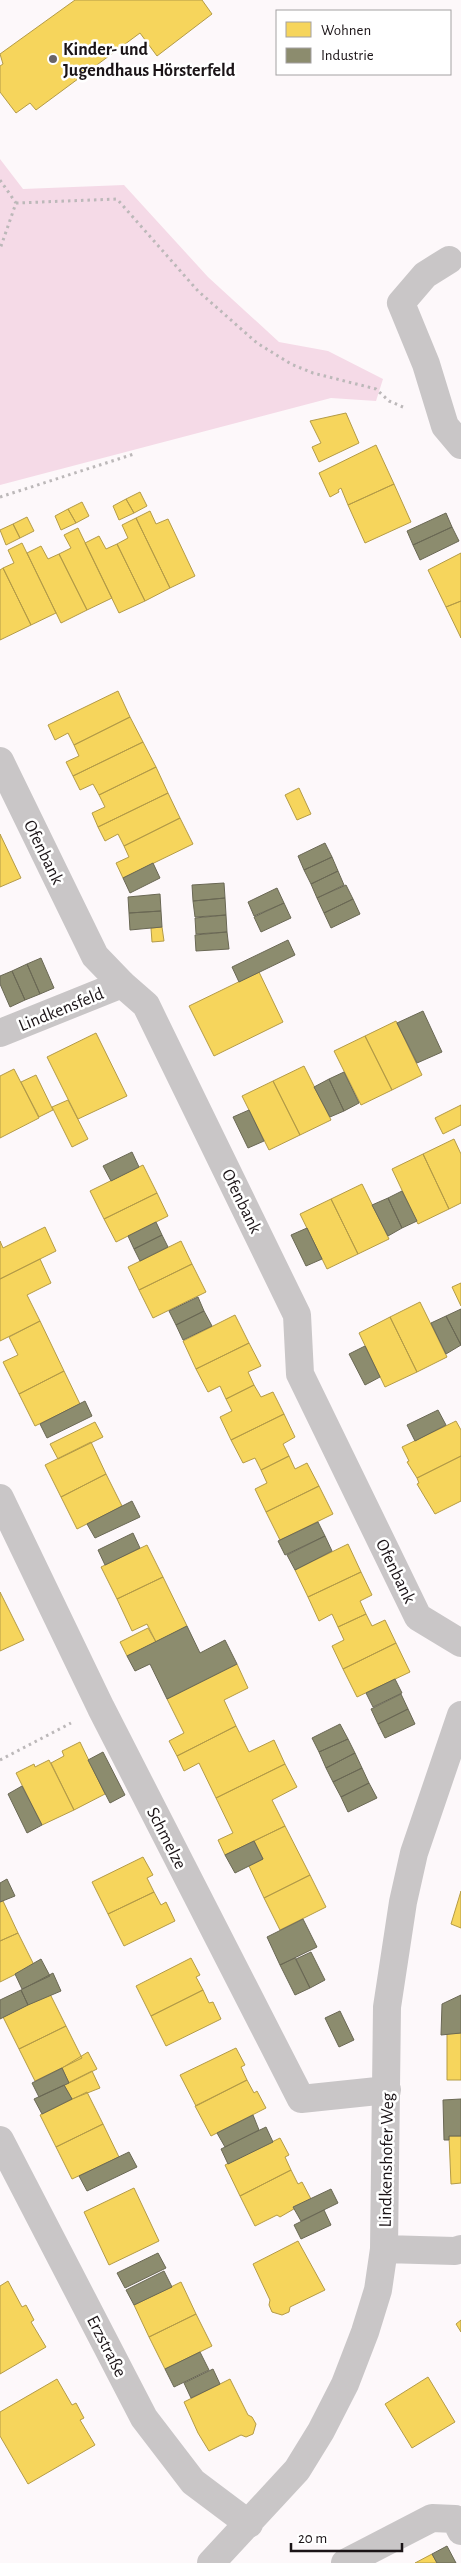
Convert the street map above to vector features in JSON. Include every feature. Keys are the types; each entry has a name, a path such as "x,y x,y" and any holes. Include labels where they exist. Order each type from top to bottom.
{"street":[{"path":"449,260 425,275 401,303 453,435"},
{"name":"Ofenbank","path":"0,761 95,956 146,1005 297,1315 300,1374 418,1617 461,1643"},
{"name":"Lindkensfeld","path":"0,1033 122,984"},
{"name":"Schmelze","path":"0,1498 101,1708 301,2099 387,2090"},
{"name":"Lindkenshofer Weg","path":"211,2563 250,2524 297,2470 321,2431 345,2384 366,2332 378,2290 384,2249 387,2007 403,1902 414,1853 461,1716"},
{"name":"Erzstraße","path":"0,2140 144,2418 193,2482 250,2524"},
{"path":"384,2249 455,2251 461,2249"},
{"path":"345,2563 432,2518 455,2519 461,2531"}],"path":[{"path":"0,180 16,203"},
{"path":"16,203 117,199 198,291 258,343 291,364 313,373 376,389 389,401 453,435"},
{"path":"0,249 16,203"},
{"path":"0,497 134,454"},
{"path":"0,1760 101,1708"}],"shaded area":[{"path":"0,159 23,189 124,185 208,277 279,342 328,351 383,379 376,401 331,398 0,485"}],"building: Wohnen":[{"name":"Kinder- und Jugendhaus Hörsterfeld","path":"75,0 202,0 212,14 157,56 140,33 36,110 30,103 16,113 0,92 0,66 3,64 0,54"},
{"path":"346,413 359,443 319,462 312,447 321,443 310,421"},
{"path":"376,445 394,484 348,505 341,488 338,490 339,492 330,497 319,473"},
{"path":"394,484 411,522 365,543 348,505"},
{"path":"140,492 147,506 134,513 126,499"},
{"path":"126,499 134,513 119,520 113,506"},
{"path":"82,502 89,516 76,523 68,509"},
{"path":"68,509 76,523 61,530 55,516"},
{"path":"150,511 156,524 168,519 195,576 170,588 136,518"},
{"path":"27,517 34,531 20,538 13,524"},
{"path":"136,518 170,588 145,601 117,544 128,538 122,525"},
{"path":"13,524 20,538 6,545 0,530"},
{"path":"78,528 112,598 87,610 59,554 71,548 64,535"},
{"path":"99,536 106,549 117,544 145,601 119,613 85,543"},
{"path":"22,543 56,613 31,625 3,568 14,563 8,550"},
{"path":"41,546 48,559 59,554 87,610 61,623 27,553"},
{"path":"461,553 461,601 446,607 428,570"},
{"path":"3,568 31,625 0,640 0,570"},
{"path":"461,601 461,638 446,607"},
{"path":"118,691 130,717 74,745 68,733 55,740 48,725"},
{"path":"130,717 143,742 73,776 66,762 79,756 74,745"},
{"path":"143,742 156,767 99,795 93,784 80,790 73,776"},
{"path":"156,767 168,793 98,827 92,813 105,807 99,795"},
{"path":"299,788 311,814 297,820 285,795"},
{"path":"168,793 180,818 124,846 118,834 105,841 98,827"},
{"path":"180,818 193,844 123,878 116,863 129,857 124,846"},
{"path":"0,834 21,878 0,887"},
{"path":"162,927 164,941 152,942 151,928"},
{"path":"259,972 283,1022 214,1056 189,1006"},
{"path":"396,1021 422,1075 392,1090 365,1036"},
{"path":"96,1033 127,1096 78,1119 47,1057"},
{"path":"365,1036 392,1090 361,1105 334,1051"},
{"path":"304,1066 331,1120 300,1135 273,1081"},
{"path":"14,1069 39,1118 0,1138 0,1076"},
{"path":"36,1075 53,1110 39,1117 21,1082"},
{"path":"273,1081 300,1135 269,1150 242,1096"},
{"path":"68,1100 88,1139 72,1147 52,1107"},
{"path":"461,1105 461,1125 443,1134 435,1118"},
{"path":"454,1139 461,1154 461,1203 449,1209 423,1154"},
{"path":"423,1154 449,1209 418,1224 392,1169"},
{"path":"143,1165 157,1193 104,1219 90,1191"},
{"path":"362,1184 389,1239 358,1254 331,1199"},
{"path":"157,1193 168,1216 116,1242 104,1219"},
{"path":"331,1199 358,1254 327,1269 300,1214"},
{"path":"45,1227 56,1251 0,1279 0,1241 3,1248"},
{"path":"181,1241 192,1264 139,1290 128,1267"},
{"path":"40,1259 51,1283 27,1295 40,1321 0,1341 0,1279"},
{"path":"192,1264 206,1292 153,1318 139,1290"},
{"path":"461,1283 461,1306 452,1287"},
{"path":"420,1302 447,1357 417,1372 390,1317"},
{"path":"235,1315 249,1343 196,1369 183,1341"},
{"path":"390,1317 417,1372 385,1387 359,1333"},
{"path":"40,1321 64,1371 19,1394 3,1362 18,1355 9,1337"},
{"path":"249,1343 261,1366 248,1372 254,1385 226,1399 220,1386 208,1392 196,1369"},
{"path":"64,1371 80,1404 35,1426 19,1394"},
{"path":"254,1385 261,1397 273,1392 284,1414 231,1440 220,1417 232,1411 226,1399"},
{"path":"284,1414 295,1437 283,1444 289,1456 261,1470 255,1458 243,1463 231,1440"},
{"path":"456,1421 461,1430 461,1456 417,1478 407,1462 409,1461 402,1447"},
{"path":"95,1422 103,1437 58,1459 50,1444"},
{"path":"91,1442 106,1474 61,1497 45,1465"},
{"path":"289,1456 295,1469 307,1463 319,1486 266,1512 255,1489 267,1483 261,1470"},
{"path":"461,1456 461,1501 435,1514 417,1484 419,1483 417,1478"},
{"path":"106,1474 122,1506 77,1529 61,1497"},
{"path":"319,1486 333,1514 280,1540 266,1512"},
{"path":"348,1544 361,1572 308,1597 295,1570"},
{"path":"147,1545 163,1577 117,1599 101,1567"},
{"path":"361,1572 372,1595 360,1601 366,1614 338,1627 332,1614 319,1621 308,1597"},
{"path":"163,1577 187,1626 156,1642 147,1624 132,1631 117,1599"},
{"path":"0,1592 24,1640 0,1651"},
{"path":"366,1614 372,1626 385,1620 396,1643 343,1669 332,1646 344,1640 338,1627"},
{"path":"148,1628 156,1642 127,1656 120,1642"},
{"path":"396,1643 410,1672 357,1697 343,1669"},
{"path":"237,1664 248,1688 224,1700 236,1726 177,1756 169,1741 184,1733 167,1699"},
{"path":"236,1726 249,1752 274,1740 285,1764 216,1798 199,1763 184,1771 177,1756"},
{"path":"80,1742 105,1794 74,1810 51,1763 64,1756 62,1751"},
{"path":"49,1760 74,1810 42,1825 16,1773 34,1764 35,1767"},
{"path":"285,1764 297,1787 272,1800 285,1826 225,1855 218,1840 233,1833 216,1798"},
{"path":"285,1826 310,1875 264,1898 249,1866 263,1859 254,1841"},
{"path":"143,1857 153,1875 147,1878 154,1892 108,1914 92,1882"},
{"path":"310,1875 326,1907 280,1930 264,1898"},
{"path":"461,1891 461,1928 451,1924"},
{"path":"154,1892 161,1905 166,1902 175,1921 124,1946 108,1914"},
{"path":"3,1901 18,1933 0,1941 0,1902"},
{"path":"18,1933 34,1965 0,1982 0,1941"},
{"path":"191,1958 200,1975 196,1977 203,1990 151,2016 136,1986"},
{"path":"203,1990 209,2003 213,2002 221,2019 166,2046 151,2016"},
{"path":"50,1994 66,2026 19,2049 3,2017"},
{"path":"66,2026 82,2058 35,2081 19,2049"},
{"path":"447,2033 461,2033 461,2080 447,2080"},
{"path":"236,2048 245,2065 241,2067 247,2080 196,2106 180,2075"},
{"path":"88,2052 97,2069 69,2083 62,2068"},
{"path":"92,2071 100,2088 72,2099 64,2085"},
{"path":"247,2080 254,2093 257,2091 266,2108 211,2136 195,2106"},
{"path":"87,2092 103,2124 56,2147 40,2115"},
{"path":"103,2124 119,2157 72,2179 56,2147"},
{"path":"449,2136 461,2136 461,2183 451,2184"},
{"path":"280,2138 289,2155 285,2157 291,2170 240,2196 225,2165"},
{"path":"291,2170 298,2184 302,2182 311,2199 280,2217 277,2215 255,2226 240,2196"},
{"path":"134,2188 159,2241 109,2265 84,2212"},
{"path":"298,2241 325,2290 290,2307 289,2312 282,2315 272,2312 269,2305 270,2300 253,2264"},
{"path":"8,2281 22,2307 26,2305 34,2320 31,2322 46,2347 0,2374 0,2286"},
{"path":"181,2282 196,2314 149,2337 134,2305"},
{"path":"196,2314 212,2346 165,2369 149,2337"},
{"path":"461,2320 461,2332 456,2324"},
{"path":"428,2377 455,2422 412,2448 385,2404"},
{"path":"57,2379 72,2405 76,2403 84,2418 80,2420 95,2445 28,2484 0,2436 0,2412"},
{"path":"230,2379 248,2415 252,2417 256,2424 253,2434 246,2437 241,2435 209,2451 198,2433 184,2402"},
{"path":"432,2554 437,2563 415,2563"}],"building: Industrie":[{"path":"446,513 452,527 413,545 407,531"},
{"path":"452,527 459,541 420,560 413,545"},
{"path":"325,843 332,857 304,870 298,856"},
{"path":"332,857 338,871 311,884 304,870"},
{"path":"153,863 160,878 130,893 123,878"},
{"path":"338,871 344,885 317,898 311,884"},
{"path":"224,883 225,898 193,901 192,885"},
{"path":"346,885 353,899 324,913 317,898"},
{"path":"277,888 284,903 254,916 248,902"},
{"path":"160,894 161,911 129,913 128,897"},
{"path":"225,898 226,915 195,917 193,901"},
{"path":"353,899 360,914 331,928 324,913"},
{"path":"284,903 291,918 261,932 254,917"},
{"path":"161,911 162,927 130,930 129,913"},
{"path":"226,915 227,932 196,934 195,918"},
{"path":"227,932 229,949 196,951 195,935"},
{"path":"288,940 295,955 239,982 232,967"},
{"path":"41,958 54,988 40,994 27,964"},
{"path":"27,964 40,994 25,1000 12,971"},
{"path":"12,971 25,1000 10,1007 0,984 0,976"},
{"path":"423,1011 442,1052 417,1063 397,1023"},
{"path":"344,1072 359,1103 344,1111 329,1079"},
{"path":"329,1079 344,1111 330,1117 314,1087"},
{"path":"249,1110 264,1141 248,1148 233,1117"},
{"path":"132,1152 139,1167 111,1181 103,1166"},
{"path":"402,1191 417,1221 402,1228 388,1198"},
{"path":"388,1198 402,1228 388,1236 372,1205"},
{"path":"156,1222 162,1235 134,1249 128,1236"},
{"path":"307,1228 322,1259 306,1266 291,1235"},
{"path":"162,1235 168,1247 140,1261 134,1249"},
{"path":"198,1297 204,1311 176,1325 169,1311"},
{"path":"461,1309 461,1345 446,1316"},
{"path":"204,1311 212,1326 183,1340 176,1325"},
{"path":"446,1316 461,1345 446,1354 431,1323"},
{"path":"365,1346 380,1377 365,1385 349,1354"},
{"path":"85,1401 92,1416 47,1438 40,1424"},
{"path":"438,1410 446,1425 415,1441 407,1425"},
{"path":"132,1501 140,1517 95,1538 87,1524"},
{"path":"318,1522 325,1536 285,1555 278,1541"},
{"path":"133,1533 140,1548 105,1565 98,1550"},
{"path":"325,1536 332,1551 295,1570 287,1555"},
{"path":"187,1626 200,1653 225,1640 237,1664 167,1699 150,1664 135,1671 127,1656"},
{"path":"395,1679 402,1693 373,1707 366,1693"},
{"path":"401,1694 408,1709 378,1724 371,1709"},
{"path":"408,1709 415,1724 385,1738 378,1724"},
{"path":"340,1724 348,1739 319,1752 312,1738"},
{"path":"348,1739 355,1753 326,1768 319,1752"},
{"path":"103,1752 125,1795 110,1803 88,1760"},
{"path":"355,1753 362,1768 333,1782 326,1768"},
{"path":"362,1768 369,1783 341,1797 333,1782"},
{"path":"369,1783 377,1798 348,1812 341,1797"},
{"path":"22,1786 42,1825 27,1833 8,1794"},
{"path":"254,1841 263,1859 235,1873 225,1855"},
{"path":"7,1879 15,1896 0,1902 0,1883"},
{"path":"303,1919 317,1947 280,1965 267,1937"},
{"path":"311,1952 325,1980 310,1988 296,1959"},
{"path":"295,1958 310,1988 295,1995 280,1965"},
{"path":"41,1959 50,1976 22,1989 15,1974"},
{"path":"53,1973 61,1991 28,2005 21,1990"},
{"path":"21,1990 28,2005 0,2019 0,2000"},
{"path":"461,1995 461,2033 441,2035 442,2004"},
{"path":"340,2011 354,2040 339,2047 325,2018"},
{"path":"62,2068 69,2083 39,2097 32,2083"},
{"path":"64,2085 72,2099 42,2114 34,2099"},
{"path":"461,2099 461,2136 449,2136 449,2140 444,2140 443,2100"},
{"path":"253,2115 259,2130 225,2147 217,2133"},
{"path":"266,2127 273,2142 228,2164 221,2149"},
{"path":"129,2152 137,2167 87,2191 79,2176"},
{"path":"331,2189 338,2203 301,2221 293,2207"},
{"path":"324,2210 331,2225 301,2239 294,2225"},
{"path":"158,2253 166,2268 125,2288 117,2273"},
{"path":"164,2271 172,2287 134,2305 126,2290"},
{"path":"200,2352 209,2370 174,2387 165,2369"},
{"path":"213,2369 220,2384 191,2398 184,2383"},
{"path":"447,2546 456,2563 437,2563 432,2554"}],"place":[{"name":"Kinder- und Jugendhaus Hörsterfeld","path":"53,59"}]}
